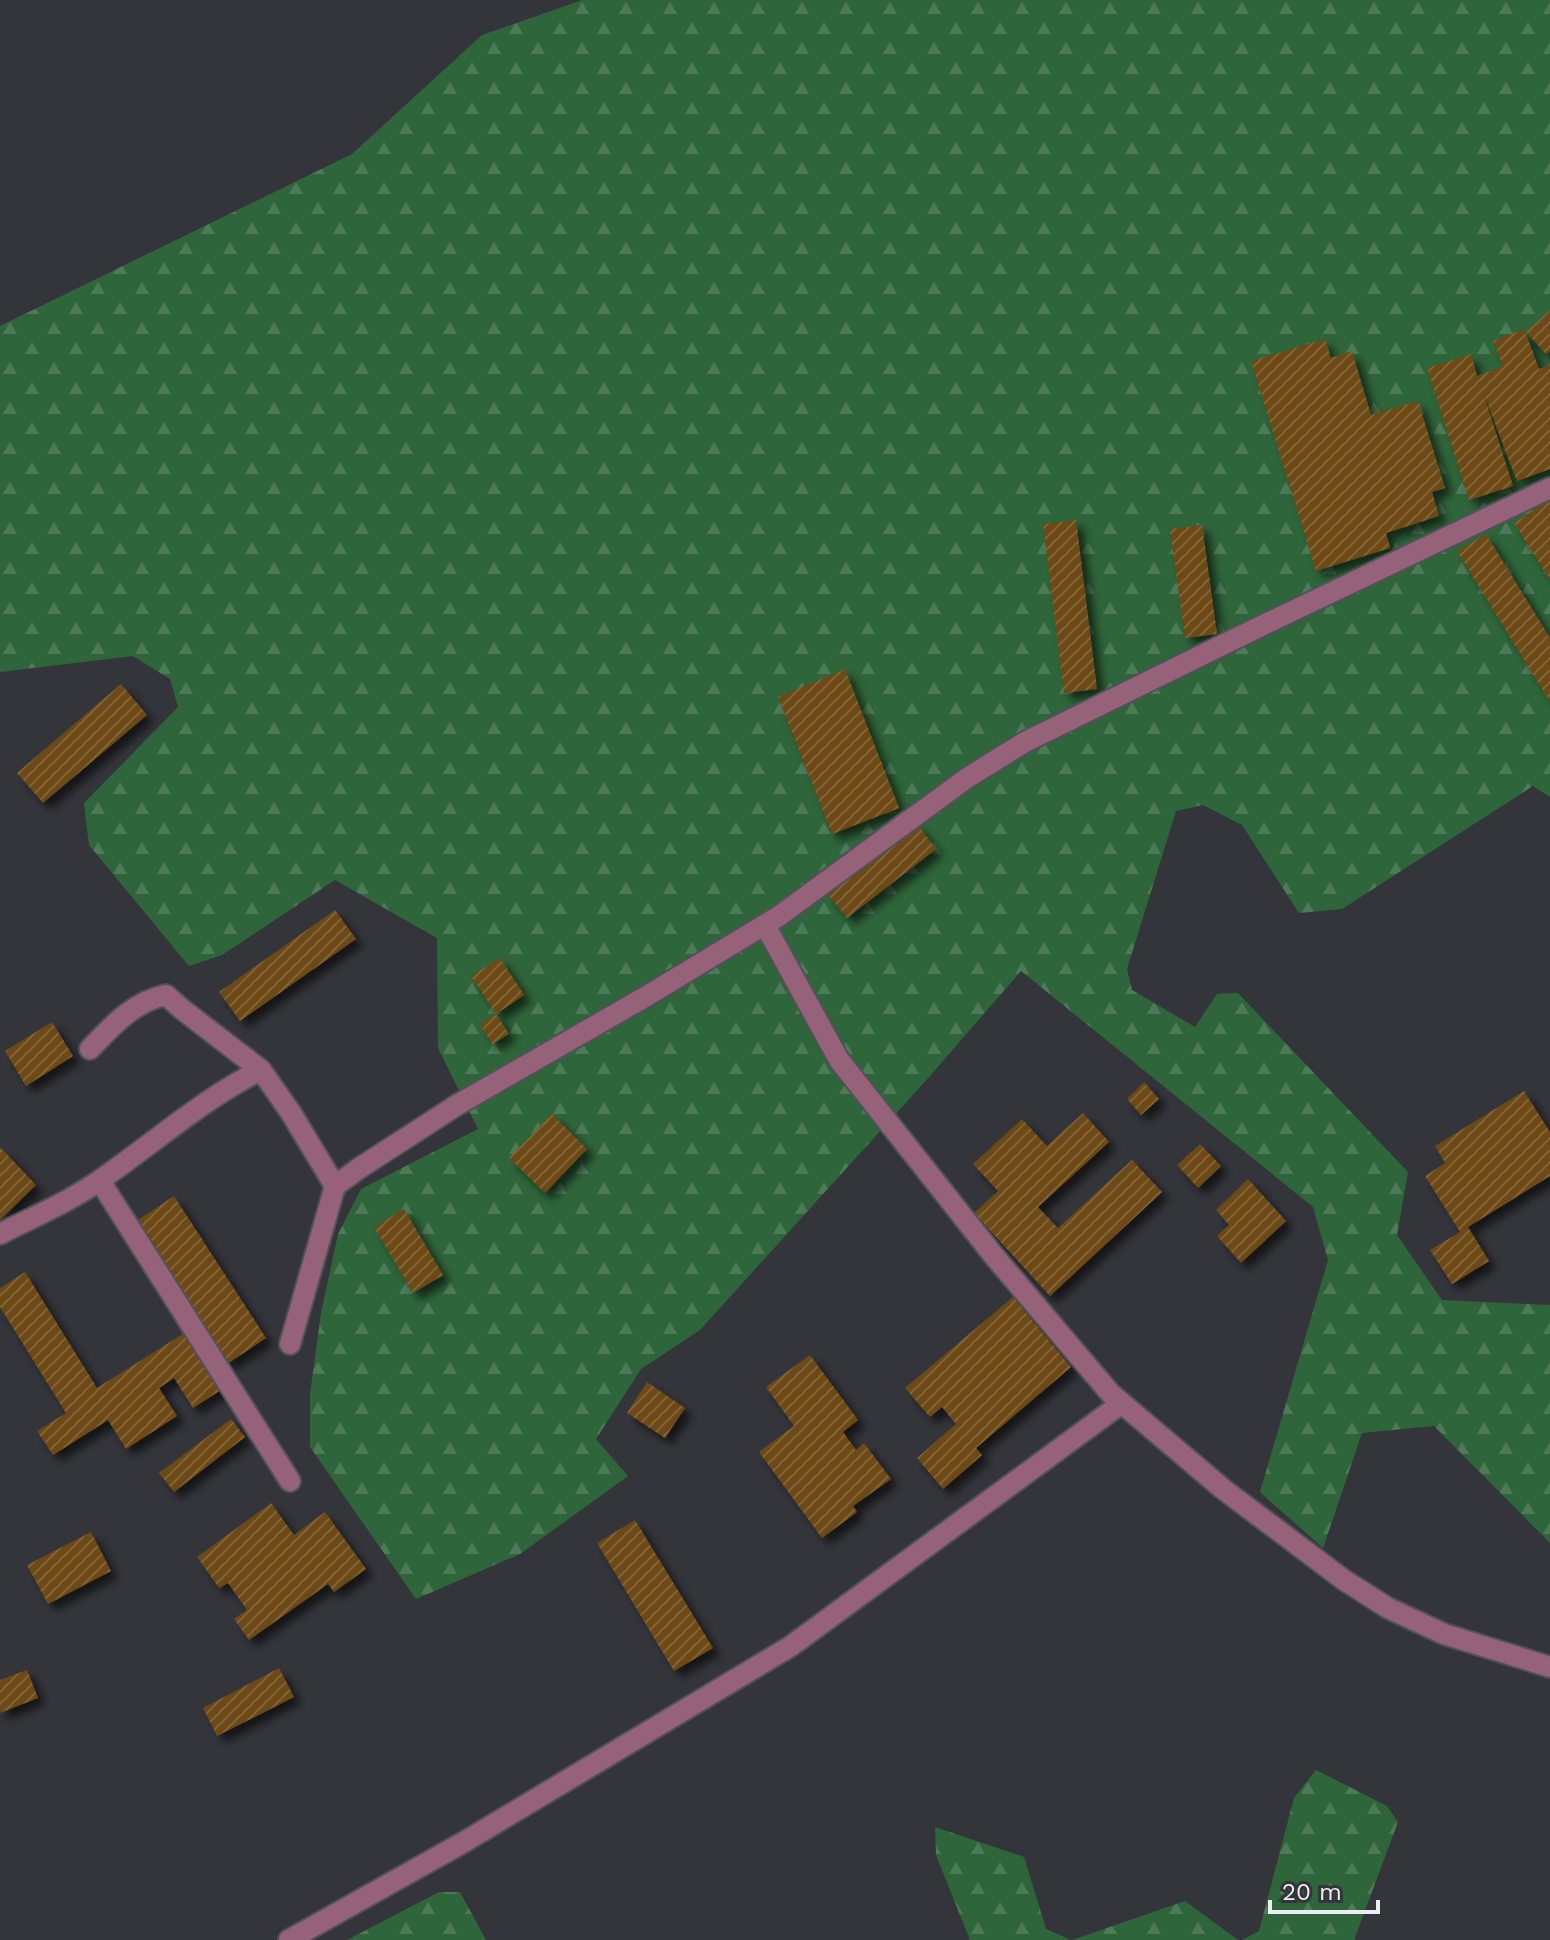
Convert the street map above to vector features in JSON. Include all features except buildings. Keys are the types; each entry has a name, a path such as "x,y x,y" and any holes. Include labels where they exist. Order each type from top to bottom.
{"street":[{"path":"290,1344 335,1186 358,1169 457,1105 765,925 967,778 1025,742 1550,488"},
{"path":"765,925 839,1060 994,1256 1111,1394 1223,1489 1344,1580 1388,1608 1444,1634 1550,1667"},
{"path":"90,1049 119,1020 149,999 166,995 261,1070 335,1186"},
{"path":"0,1234 100,1181 207,1102 261,1070"},
{"path":"100,1181 290,1481"},
{"path":"289,1940 464,1842 791,1646 1122,1403"}],"green space":[{"path":"582,0 1550,0 1550,797 1533,786 1342,909 1299,913 1242,825 1203,805 1176,811 1127,969 1132,990 1195,1027 1217,994 1238,993 1408,1172 1397,1235 1442,1300 1550,1305 1550,1543 1434,1426 1362,1433 1323,1548 1260,1492 1328,1260 1313,1207 1021,971 700,1330 641,1369 596,1439 628,1476 520,1554 416,1599 310,1447 310,1394 321,1313 338,1234 361,1189 478,1129 438,1048 437,938 335,880 222,955 189,966 89,845 84,803 178,707 170,679 133,656 0,672 0,326 352,154 482,35"},
{"path":"1316,1770 1387,1806 1398,1822 1354,1940 1242,1940 1259,1931 1294,1798"},
{"path":"935,1827 1024,1857 1046,1929 1071,1940 970,1940 936,1855"},
{"path":"439,1892 460,1892 486,1940 347,1940"},
{"path":"1185,1901 1238,1940 1072,1940"}]}
